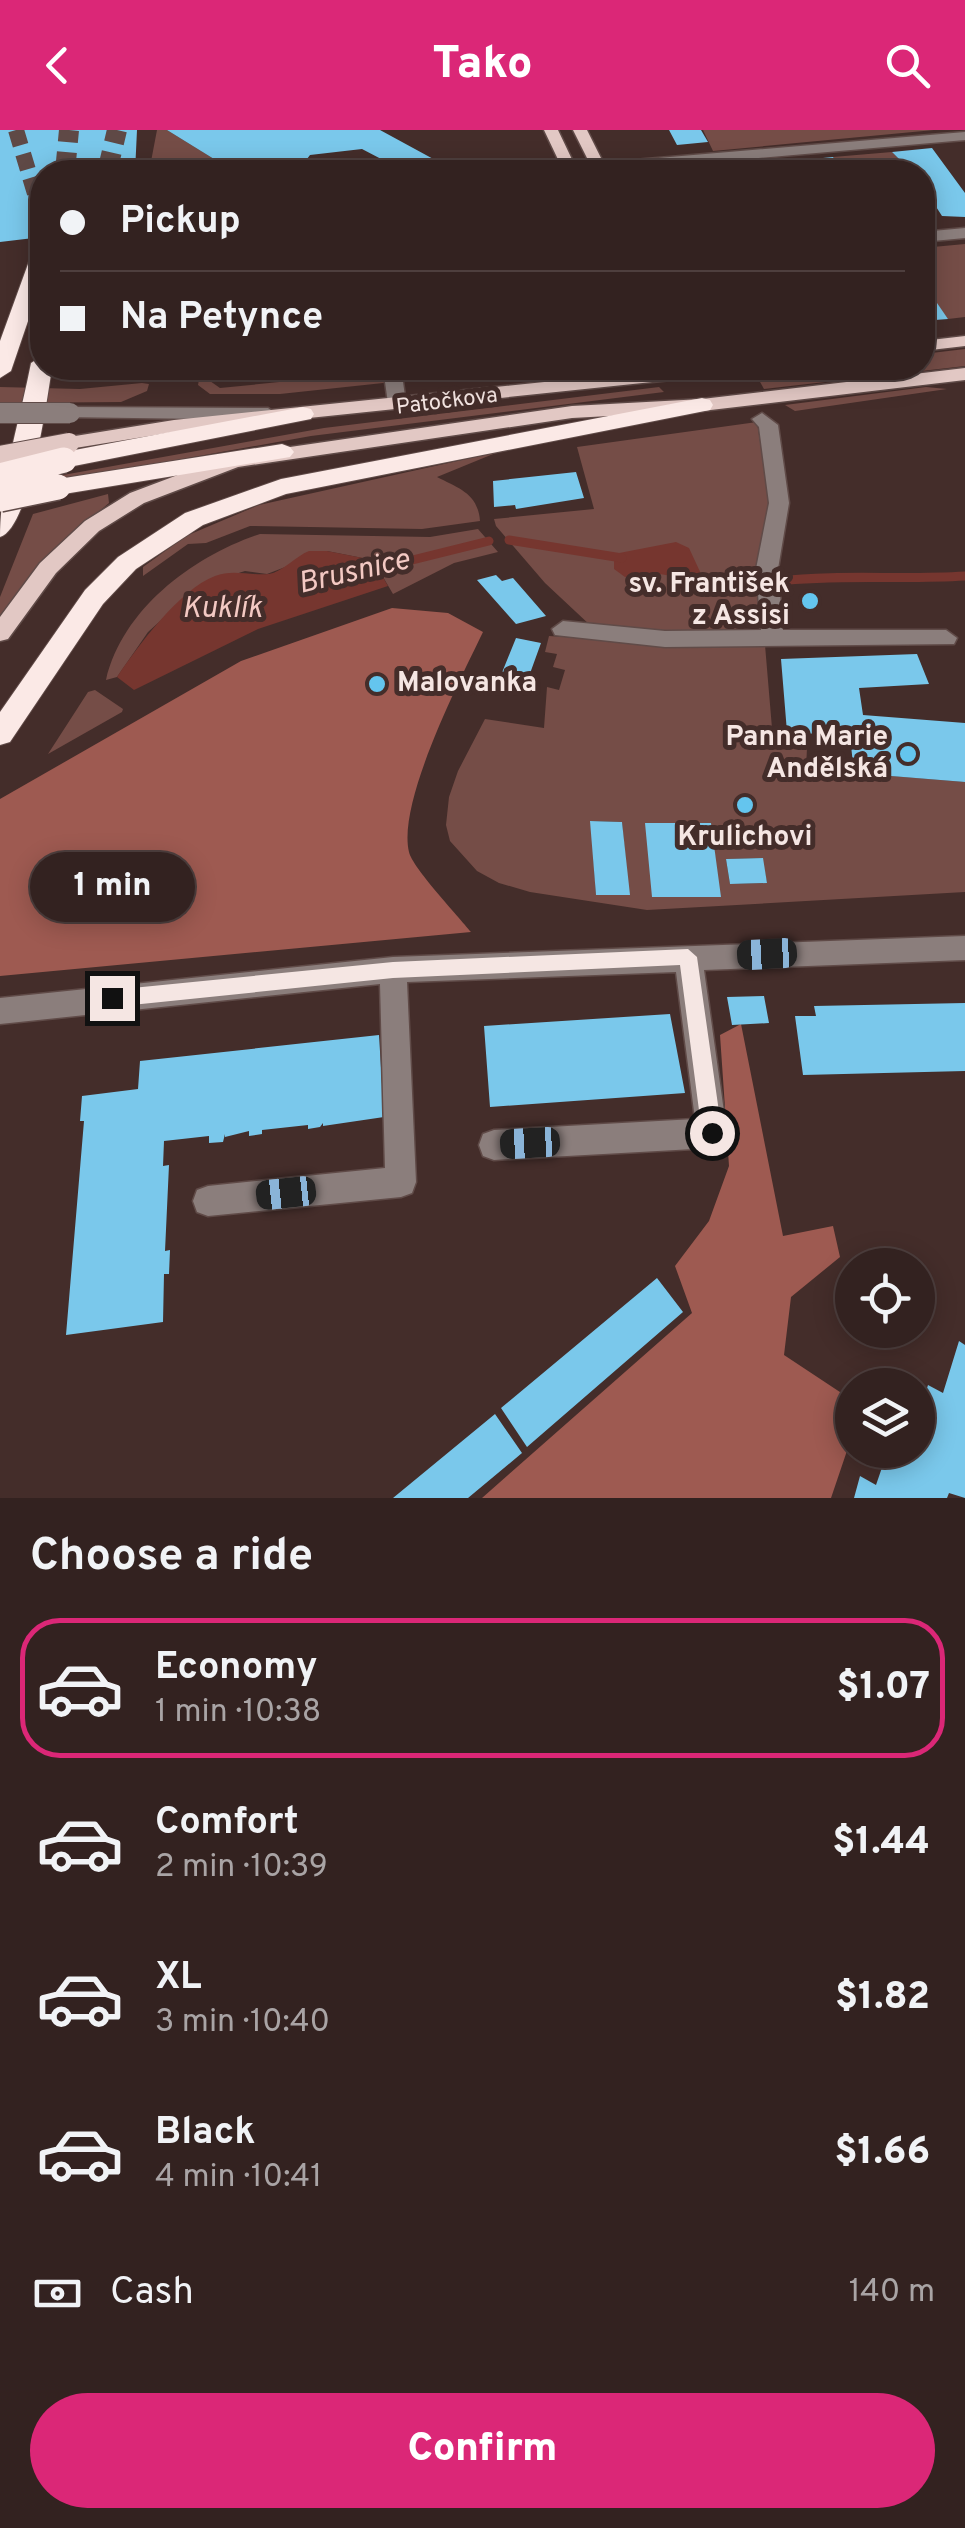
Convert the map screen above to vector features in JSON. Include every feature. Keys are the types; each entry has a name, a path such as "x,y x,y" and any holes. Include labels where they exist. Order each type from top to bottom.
{"highway":[{"path":"0,306 30,265"},
{"path":"0,372 30,284"},
{"path":"0,467 35,380"},
{"path":"0,528 24,461 39,380"},
{"path":"0,734 94,597 137,555 194,519 281,487 702,405"},
{"path":"0,476 67,451 303,414"},
{"path":"0,499 282,452"}],"main road":[{"path":"552,130 566,160"},
{"path":"580,130 595,160"},
{"path":"935,344 965,341"},
{"name":"Patočkova","path":"935,378 965,374"},
{"name":"Patočkova","path":"303,414 587,380"},
{"path":"673,380 702,405"},
{"path":"699,380 702,405"},
{"name":"Patočkova","path":"0,633 56,560 114,511 204,470 282,452 572,412 702,405 914,380"},
{"path":"0,456 67,451"}],"street":[{"path":"712,160 965,136"},
{"path":"344,157 350,160"},
{"path":"935,236 965,233"},
{"path":"394,380 397,403"},
{"path":"0,413 303,414"},
{"path":"762,419 768,425 779,502 768,568 773,640"},
{"path":"562,629 666,639 946,638"},
{"path":"0,1011 393,970 965,948"},
{"path":"494,1145 712,1133 688,957"},
{"path":"208,1201 402,1182 393,970"}],"shaded area":[{"path":"157,130 167,130 216,160 151,160"},
{"path":"703,130 934,130 713,151"},
{"path":"892,152 900,160 835,160 833,157"},
{"path":"965,244 965,317 948,319 935,303 935,247"},
{"path":"965,349 965,366 935,369 935,353"},
{"path":"199,380 209,380 220,388 300,380 411,380 280,394 210,394 198,385"},
{"path":"759,380 843,380 764,389"},
{"path":"149,384 147,391 121,402 0,403 0,387 80,389"},
{"path":"659,387 664,392 311,436 65,480 63,475 324,428"},
{"path":"926,387 947,389 795,411 785,405"},
{"path":"757,422 770,508 762,614 752,625 722,634 591,626 545,583 496,526 494,519 594,509 577,447"},
{"path":"498,452 437,477 471,498 480,521 422,529 250,526 206,543 188,544 143,576 143,567 186,536 259,505"},
{"path":"108,494 109,503 53,550 0,619 0,597 33,514"},
{"path":"478,529 498,552 454,563 393,594 373,560 327,551 267,574 245,571 200,585 148,632 117,677 106,680 128,630 145,608 187,571 235,544 260,534 430,537"},
{"path":"392,608 448,613 483,632 433,741 412,803 408,830 412,859 471,932 0,976 0,799 241,661"},
{"path":"549,636 765,645 773,740 795,740 796,747 807,748 806,769 965,782 965,892 647,910 530,892 499,883 477,871 450,841 446,825 449,797 485,719 544,728 547,687 559,690 565,670 553,667 557,654 545,652","holes":["591,821 622,822 629,895 596,895","645,823 711,823 720,897","762,858 767,883 730,884 726,859"]},
{"path":"95,690 122,712 48,754 88,692"},
{"path":"741,1024 783,1236 833,1226 838,1248 835,1261 791,1297 784,1355 835,1389 835,1468 841,1468 831,1498 482,1498 692,1313 675,1266 709,1221 729,1166 720,1035"}],"water":[{"path":"676,542 689,548 702,576 759,579 761,587 725,592 660,574 625,577 614,569 614,554"},
{"name":"Kuklík","path":"309,551 373,560 388,586 258,629 134,690 117,677 160,620 202,583 228,573 274,573"}],"building":[{"path":"0,130 137,130 136,160 30,160 30,238 0,242"},
{"path":"167,130 380,130 435,160 383,160 362,149 310,155 306,160 216,160"},
{"path":"669,130 701,130 708,142 677,145"},
{"path":"932,148 965,193 965,217 942,216 935,205 935,160 900,160 892,152"},
{"path":"935,303 937,303 948,319 935,320"},
{"path":"576,472 584,498 516,509 515,505 494,507 493,481"},
{"path":"496,575 502,581 513,578 546,616 516,624 477,580"},
{"path":"516,638 541,643 528,679 501,675"},
{"path":"917,654 929,684 859,688 863,715 965,723 965,782 854,773 850,736 787,732 781,659"},
{"path":"590,821 622,822 630,895 596,895"},
{"path":"645,823 711,823 721,897 652,897"},
{"path":"763,858 767,883 730,884 726,859"},
{"path":"764,996 769,1023 732,1025 727,997"},
{"path":"965,1003 965,1071 803,1075 795,1016 816,1016 814,1006"},
{"path":"670,1014 685,1093 490,1107 484,1026"},
{"path":"379,1035 384,1117 323,1123 308,1129 308,1125 262,1130 262,1134 249,1136 249,1131 225,1134 223,1142 209,1143 209,1136 164,1141 163,1166 169,1165 165,1251 170,1250 169,1274 164,1274 163,1322 66,1335 84,1121 80,1121 82,1096 138,1089 140,1061"},
{"path":"657,1278 683,1312 527,1447 501,1408"},
{"path":"959,1341 965,1345 965,1498 949,1493 947,1498 854,1498 860,1476 876,1485 882,1468 935,1468 935,1389 943,1393"},
{"path":"495,1414 522,1453 468,1498 393,1498"}],"waterway":[{"name":"Brusnice","path":"509,540 622,558"},
{"name":"Brusnice","path":"364,572 489,541"},
{"name":"Brusnice","path":"777,581 965,576"}],"tunnel":[{"path":"16,130 30,177"},
{"path":"66,160 69,130"},
{"path":"110,160 117,130"}],"place":[{"name":"sv. František z Assisi","path":"810,601"},
{"name":"Malovanka","path":"377,684"},
{"name":"Panna Marie Andělská","path":"908,754"},
{"name":"Krulichovi","path":"745,805"}],"route":[{"path":"112,998 393,970 688,957 712,1133"}]}
